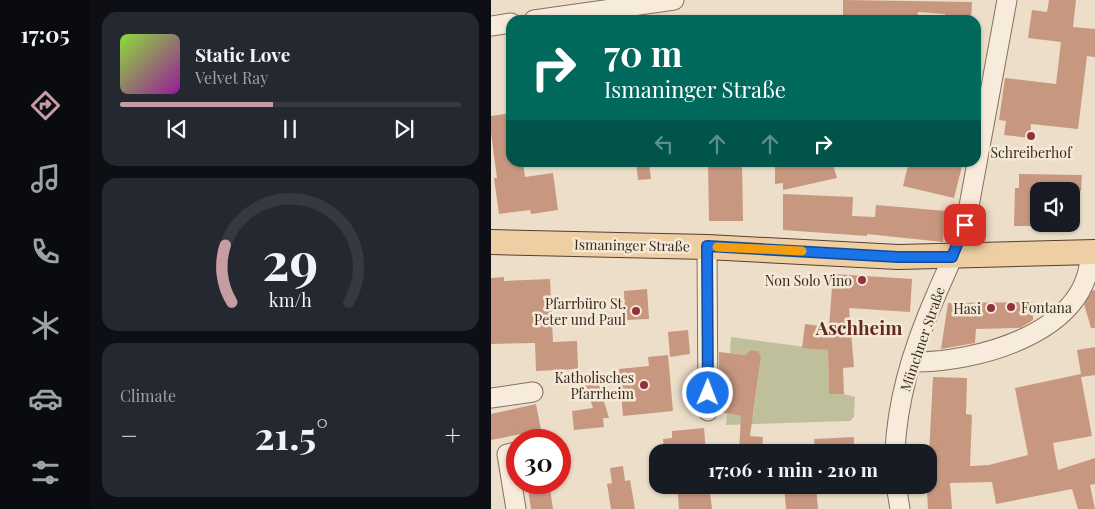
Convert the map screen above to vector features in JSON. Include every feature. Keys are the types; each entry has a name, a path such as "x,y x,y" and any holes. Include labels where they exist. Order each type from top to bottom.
{"main road":[{"name":"Ismaninger Straße","path":"491,242 707,246 898,257 1092,252"}],"street":[{"path":"612,15 628,14 674,0"},
{"name":"Münchner Straße","path":"981,143 1007,0"},
{"path":"491,26 506,24"},
{"name":"Münchner Straße","path":"896,444 902,394 911,362 961,238 969,209 977,167"},
{"path":"707,246 708,411"},
{"path":"911,362 937,362 971,357 1008,346 1039,330 1060,314 1077,295 1090,269 1092,252"},
{"path":"491,398 533,392"},
{"path":"514,494 516,509"},
{"path":"898,494 900,509"}],"green space":[{"path":"731,337 828,350 829,394 844,394 855,397 854,417 850,421 726,425 727,414 753,417 761,357 757,351 750,350 746,355 730,353"}],"building":[{"path":"843,0 972,2 971,15 918,12 918,15 843,15"},
{"path":"1049,0 1076,0 1073,27 1095,29 1095,57 1087,56 1078,129 1031,124 1030,138 1004,135 1006,121 999,120 1005,78 1056,84 1061,42 1028,38 1032,10 1047,12"},
{"path":"506,114 506,167 524,167 525,177 553,173 558,210 531,214 530,210 499,214 494,178 497,178 491,133 491,116"},
{"path":"637,167 650,167 651,179 638,180"},
{"path":"708,167 742,167 743,221 709,221"},
{"path":"775,167 834,167 837,178 783,190 783,183 775,184"},
{"path":"908,167 962,167 954,198 903,186"},
{"path":"1019,174 1082,175 1081,191 1080,182 1030,182 1030,226 1014,226 1015,188 1019,188"},
{"path":"783,194 853,197 852,216 875,217 876,205 946,211 943,242 867,234 867,236 783,230"},
{"path":"833,274 912,279 910,312 849,308 854,367 843,368 844,394 829,394 828,350 802,348 805,324 829,327"},
{"path":"504,277 504,281 550,279 553,342 577,341 578,369 536,371 535,343 491,344 491,278"},
{"name":"Pfarrbüro St. Peter und Paul","path":"647,289 649,319 625,320 624,291"},
{"path":"1095,290 1095,328 1091,328 1084,304 1092,291"},
{"path":"1033,302 1033,320 1020,328 976,329 975,343 941,349 948,303"},
{"path":"688,330 690,354 670,357 668,332"},
{"path":"1095,347 1095,375 1081,377 1092,436 1053,443 1058,470 1095,458 1095,484 1090,485 1095,509 1078,509 1072,489 996,504 992,482 950,483 952,509 928,509 927,494 937,494 937,444 930,444 933,377 967,378 966,414 972,415 970,466 989,465 1028,455 1015,388 1081,374 1077,350"},
{"path":"750,350 758,351 761,357 750,436 763,437 762,444 739,444 741,416 719,412 723,376 719,376 719,352 746,355"},
{"name":"Katholisches Pfarrheim","path":"668,355 673,411 623,416 619,369 649,366 648,357"},
{"path":"595,372 609,418 603,418 604,427 574,430 572,411 593,408 583,376"},
{"path":"536,404 541,429 506,429 506,437 491,440 491,414"},
{"path":"704,428 705,444 663,444 663,439 672,438 672,431"},
{"path":"854,437 854,444 814,444 814,439"},
{"path":"623,466 625,481 630,480 635,509 611,509 607,484 612,483 610,468"},
{"path":"529,494 551,494 553,509 531,509"},
{"path":"678,494 710,494 712,509 679,509"},
{"path":"785,494 817,494 818,509 786,509"}],"slow traffic":[{"path":"717,247 802,251"}],"place":[{"name":"Schreiberhof","path":"1031,136"},
{"name":"Non Solo Vino","path":"862,280"},
{"name":"Fontana","path":"1011,307"},
{"name":"Hasi","path":"991,308"},
{"name":"Pfarrbüro St. Peter und Paul","path":"636,311"},
{"name":"Katholisches Pfarrheim","path":"644,385"}],"district":[{"name":"Aschheim","path":"859,327"}],"route":[{"path":"708,393 707,246 898,257 952,257 965,225"}]}
